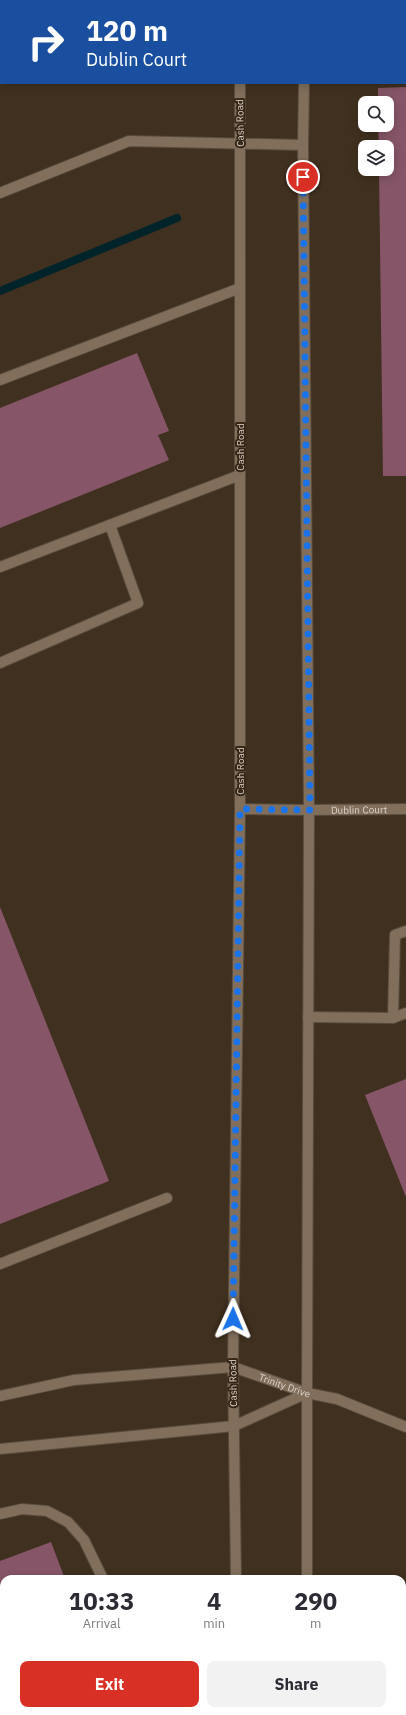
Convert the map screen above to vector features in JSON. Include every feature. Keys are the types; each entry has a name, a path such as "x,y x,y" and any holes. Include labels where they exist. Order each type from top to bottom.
{"street":[{"name":"Cash Road","path":"236,1575 233,1367 240,809 240,84"},
{"path":"304,84 303,145 310,810 307,1575"},
{"path":"0,194 129,141 303,145"},
{"path":"0,380 240,288"},
{"path":"0,567 240,475"},
{"path":"0,663 138,603 110,525"},
{"name":"Dublin Court","path":"240,809 406,809"},
{"path":"393,1018 395,935 406,931"},
{"path":"308,1017 393,1018 406,1013"},
{"path":"0,1264 167,1198"},
{"name":"Trinity Drive","path":"0,1396 74,1380 233,1367 307,1393"},
{"path":"307,1393 337,1399 406,1427"},
{"name":"Trinity Drive","path":"0,1449 234,1426 307,1393"},
{"path":"0,1514 22,1510 47,1511 68,1522 84,1540 101,1575"}],"building":[{"path":"406,87 406,476 383,476 379,176 394,176 394,140 379,140 378,132 394,132 394,96 378,96 378,88"},
{"path":"137,353 169,431 158,435 169,460 0,528 0,408"},
{"path":"0,907 109,1181 0,1224"},
{"path":"406,1079 406,1197 365,1095"},
{"path":"51,1542 63,1575 0,1575 0,1561"}],"waterway":[{"path":"0,291 177,218"}],"route":[{"path":"233,1319 240,809 310,810 303,177"}]}
